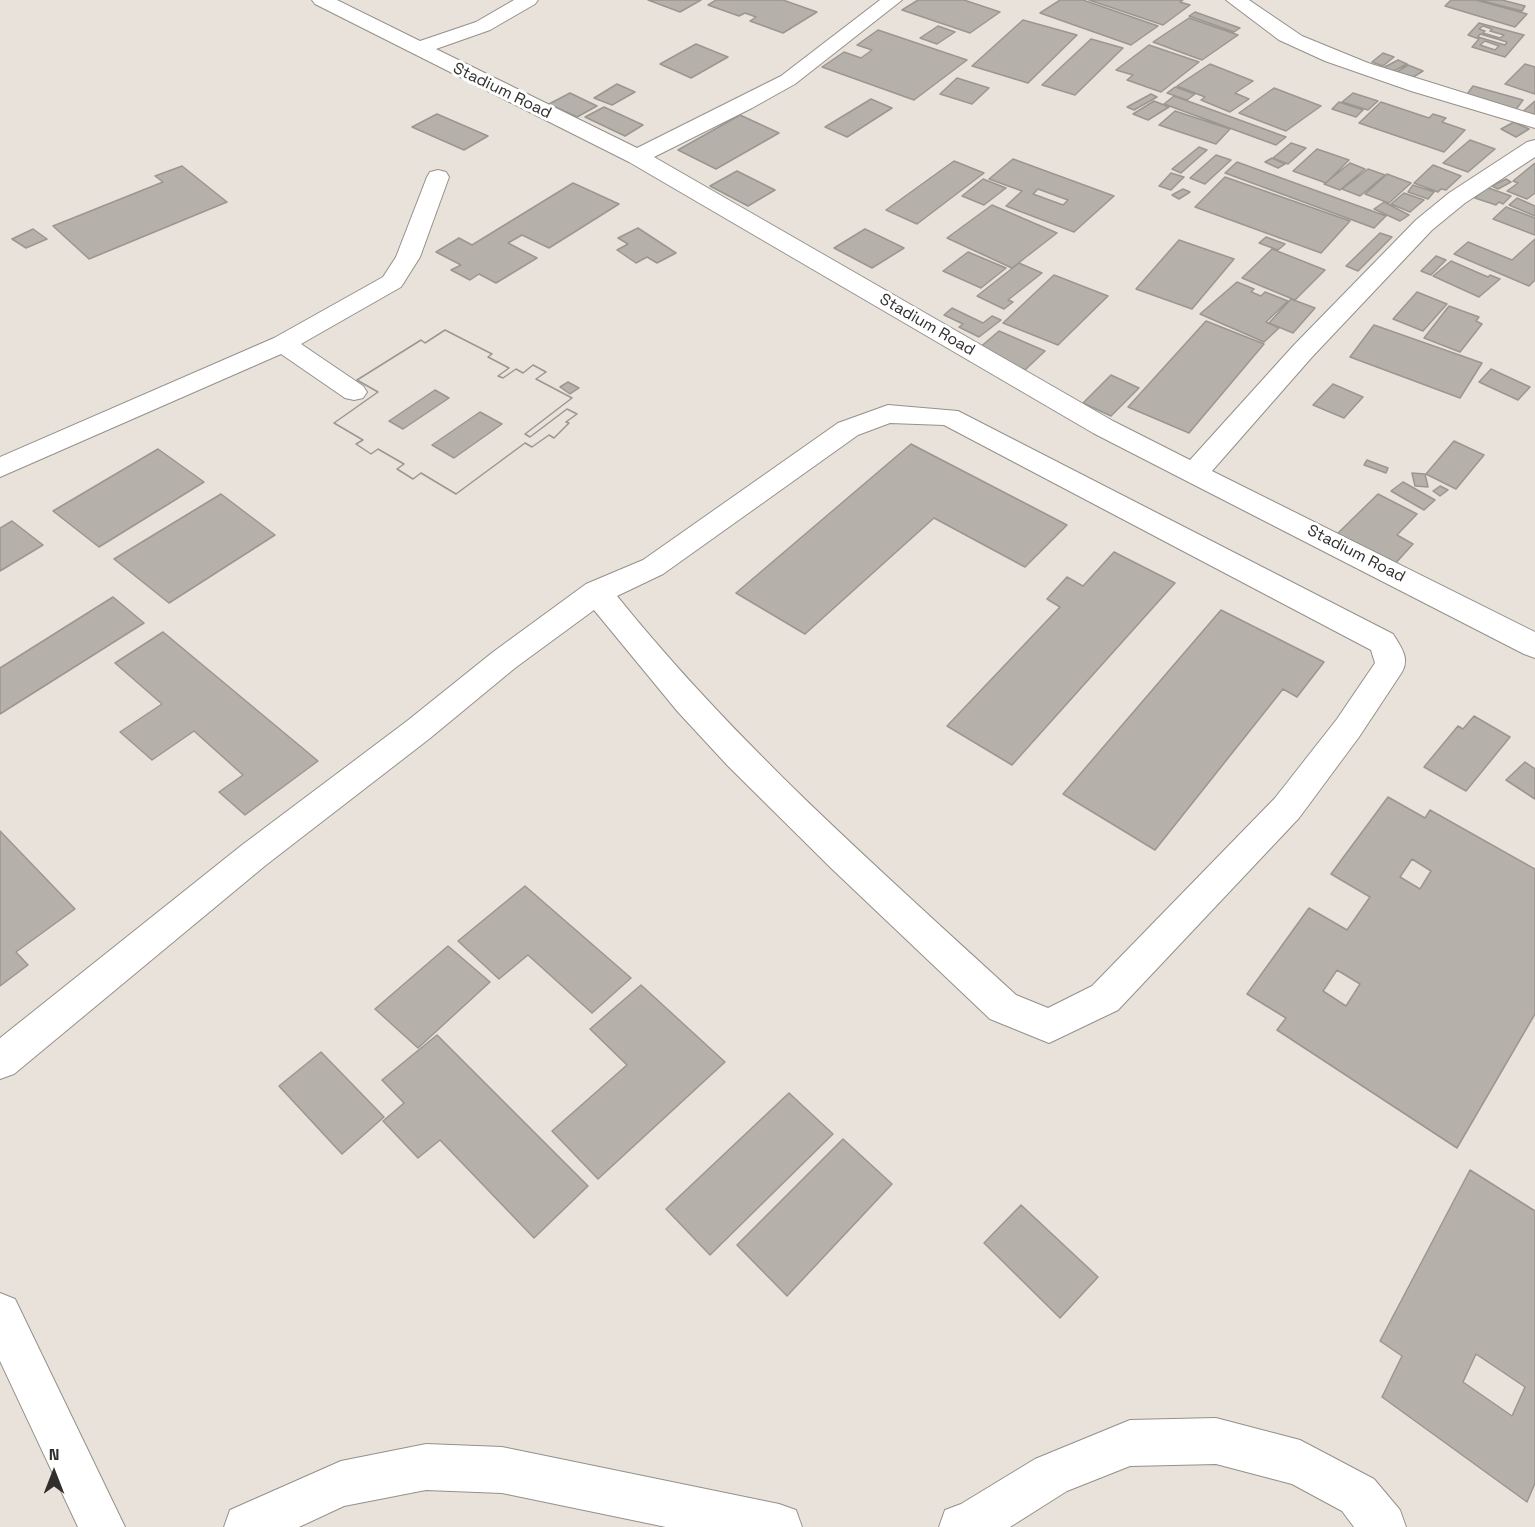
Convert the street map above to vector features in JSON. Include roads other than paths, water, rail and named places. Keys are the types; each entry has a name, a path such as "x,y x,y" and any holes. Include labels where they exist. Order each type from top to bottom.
{"street":[{"name":"Stadium Road","path":"322,0 637,158 1103,427 1535,646"},
{"path":"417,49 483,26 528,0"},
{"path":"637,158 788,80 892,0"},
{"path":"1236,0 1302,45 1364,68 1535,122"},
{"path":"1194,473 1303,351 1424,225 1456,198 1535,147"},
{"path":"0,468 283,344 392,282 408,257 438,177"},
{"path":"283,344 354,392"},
{"path":"0,1061 254,855 418,730 504,660 597,592 653,567 848,429 888,414 949,417 1382,642 1389,653 1390,664 1348,728 1287,808 1105,998 1049,1026 1003,1007 755,773 630,636 597,592"},
{"path":"0,1314 102,1527"},
{"path":"962,1527 972,1524 1051,1475 1130,1443 1216,1442 1300,1463 1358,1495 1383,1527"},
{"path":"247,1527 341,1484 426,1467 502,1470 779,1527"}]}
